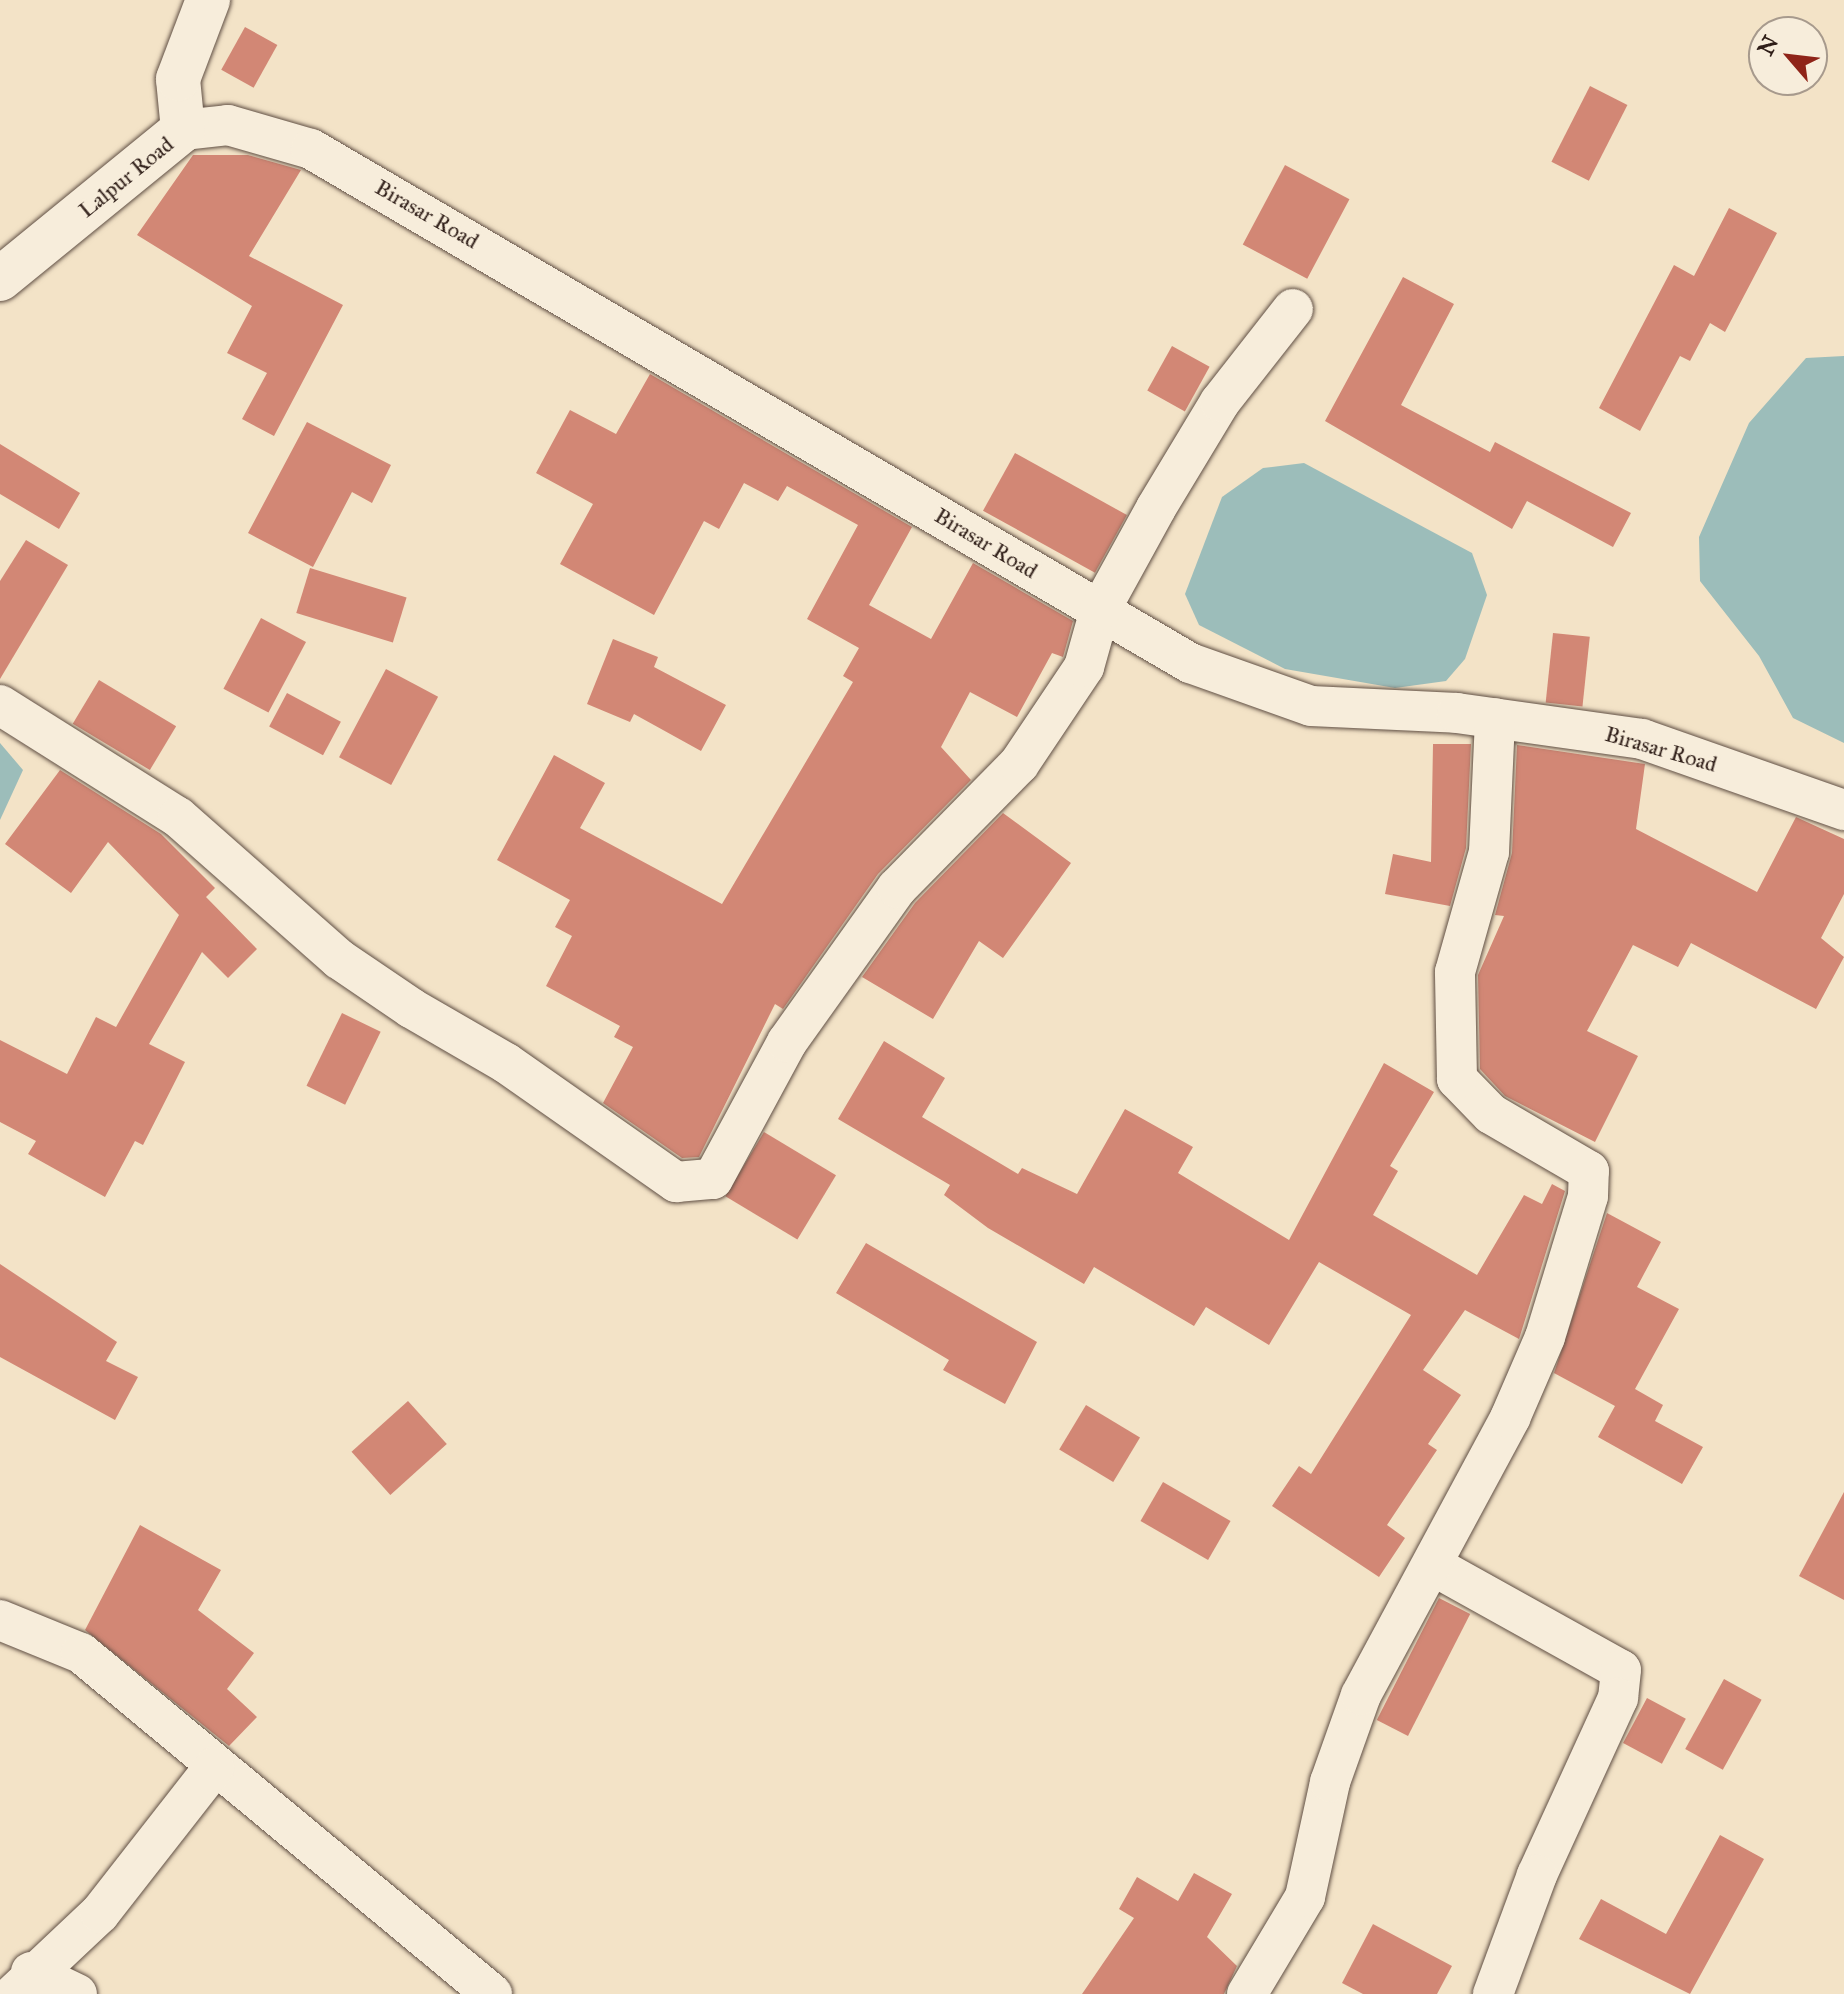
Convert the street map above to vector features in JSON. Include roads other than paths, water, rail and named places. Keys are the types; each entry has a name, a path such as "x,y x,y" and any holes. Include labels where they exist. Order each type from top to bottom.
{"main road":[{"name":"Lalpur Road","path":"0,279 183,130 178,79 208,0"}],"street":[{"name":"Birasar Road","path":"183,130 228,125 311,149 1190,663 1311,706 1495,718 1642,739 1844,810"},
{"path":"0,705 178,817 339,959 399,1000 506,1063 676,1182 713,1179 787,1042 897,888 1019,764 1084,667 1100,610 1220,402 1293,309"},
{"path":"1247,1994 1305,1897 1330,1782 1361,1695 1432,1565 1533,1364 1588,1196 1589,1171 1491,1114 1457,1079 1455,972 1489,852 1495,718"},
{"path":"1432,1565 1621,1670 1618,1698 1537,1875 1493,1994"},
{"path":"0,1620 81,1653 214,1767 492,1994"},
{"path":"23,1983 100,1913 214,1767"},
{"path":"23,1983 77,1994"}],"water":[{"path":"1844,356 1844,743 1793,718 1759,656 1700,581 1699,537 1749,423 1806,358"},
{"path":"1304,463 1472,553 1487,595 1465,659 1446,681 1395,688 1285,669 1199,625 1185,594 1222,497 1263,468"},
{"path":"0,743 23,770 0,820"}]}
